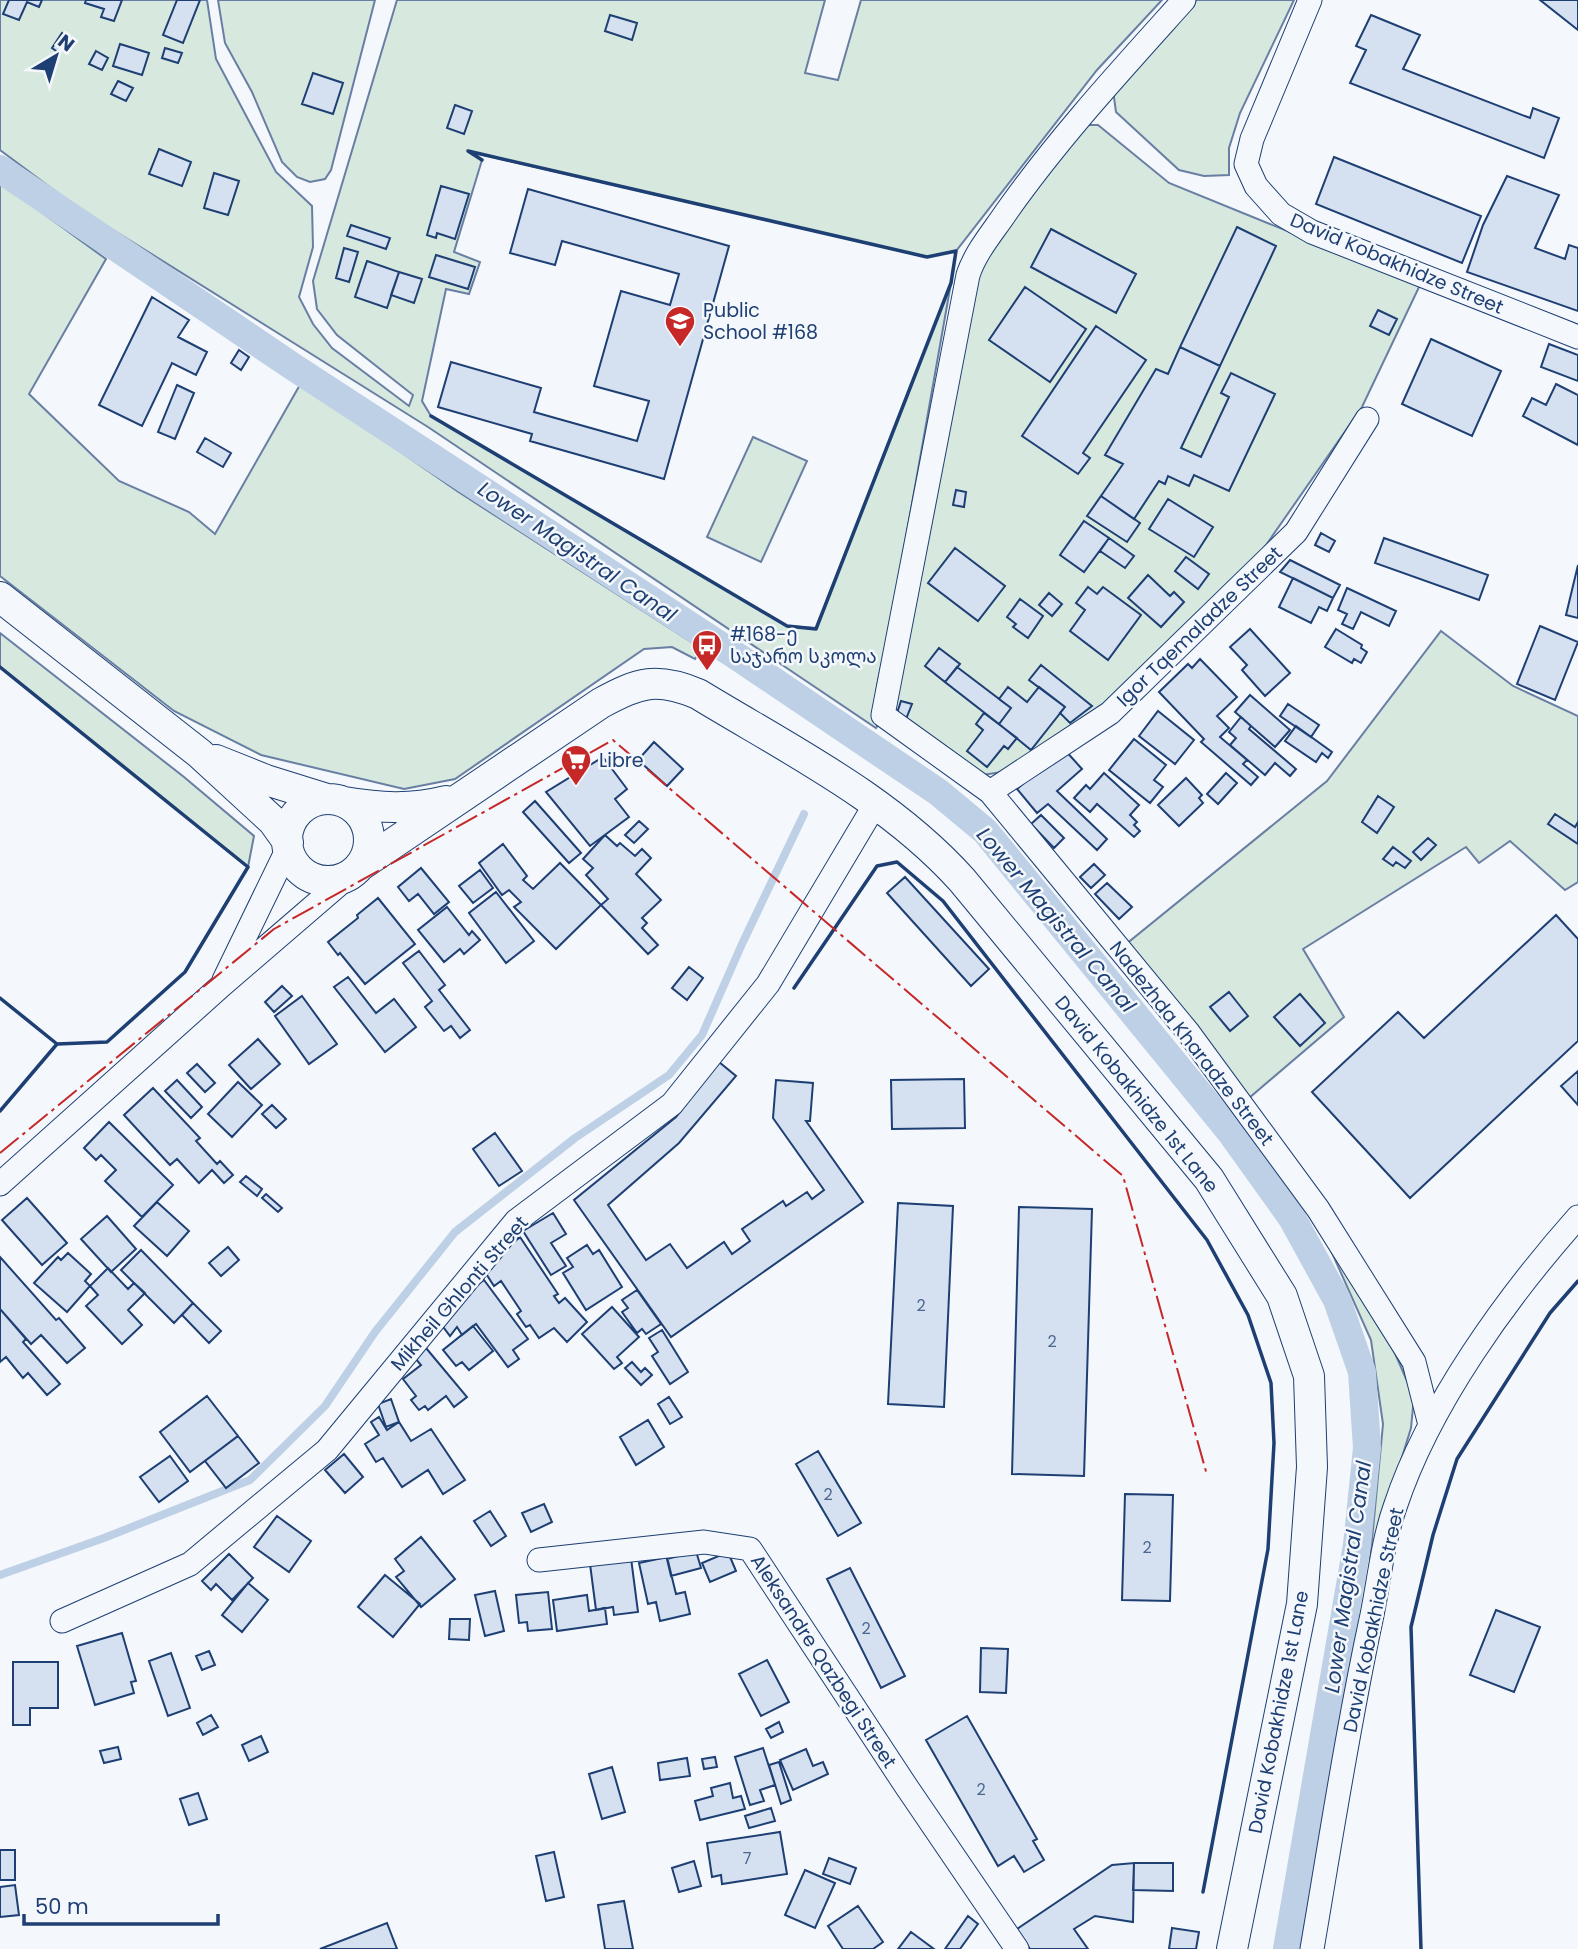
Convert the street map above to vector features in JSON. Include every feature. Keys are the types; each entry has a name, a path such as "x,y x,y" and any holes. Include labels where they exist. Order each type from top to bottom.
{"street":[{"name":"Nadezhda Kharadze Street","path":"1184,0 1091,105 1032,178 973,260 883,715 990,792 1188,1032 1318,1209 1414,1362 1430,1425"},
{"name":"David Kobakhidze Street","path":"1310,0 1252,139 1247,164 1256,186 1281,214 1312,232 1578,337"},
{"name":"Igor Tqemaladze Street","path":"990,792 1110,713 1296,532 1367,419"},
{"path":"0,597 199,753 273,821 288,845 293,860 302,871 326,881 339,879 356,869"},
{"name":"David Kobakhidze 1st Lane","path":"356,869 601,703 645,683 678,686 698,694 876,803 936,851 1209,1180 1282,1296 1309,1376 1312,1467 1302,1604 1233,1949"},
{"name":"David Kobakhidze 1st Lane","path":"199,753 266,780 335,801 405,808 428,806 462,795"},
{"path":"0,1184 356,869 367,854 368,830 363,818 335,801 306,805 298,812 288,831 288,845 221,986"},
{"name":"Mikheil Ghlonti Street","path":"62,1621 190,1564 327,1450 516,1221 672,1104 768,984 876,803"},
{"name":"David Kobakhidze Street","path":"1312,1949 1361,1666 1395,1507 1430,1425 1493,1322 1578,1217"},
{"name":"Aleksandre Qazbegi Street","path":"539,1560 704,1542 750,1549 1017,1949"}],"shaded area":[{"path":"0,0 207,0 216,59 276,172 312,206 313,247 299,297 313,324 332,348 409,406 413,395 337,335 317,309 313,281 397,0 825,0 805,73 838,80 861,0 1162,0 1097,70 956,251 927,257 470,152 482,160 454,252 480,262 469,294 446,289 422,401 431,416 787,626 816,628 951,283 889,634 878,678 876,701 879,723 876,728 428,427 78,208 0,150"},
{"path":"218,0 375,0 331,170 325,179 310,182 297,177 282,162 252,92 225,43"},
{"path":"1196,0 1294,0 1240,113 1229,148 1229,175 1204,176 1179,170 1116,112 1113,90"},
{"path":"1081,125 1098,125 1169,183 1420,285 1362,407 1264,548 1112,699 1002,772 982,775 893,718 978,261"},
{"path":"0,182 106,259 29,394 119,481 189,512 215,534 301,383 457,491 702,649 695,659 672,647 644,649 455,779 404,789 261,755 174,711 0,576"},
{"path":"753,437 807,461 761,562 707,537"},
{"path":"1441,631 1513,686 1578,716 1578,882 1565,890 1510,841 1479,863 1466,847 1303,949 1344,1017 1249,1098 1125,945 1327,781"},
{"path":"0,633 184,777 254,836 248,867 0,667"},
{"path":"1324,1235 1394,1351 1414,1397 1411,1428 1370,1561 1383,1424 1371,1340"}],"building":[{"path":"9,0 42,0 39,7 27,2 19,20 3,14"},
{"path":"86,0 122,0 114,21 101,17 104,9 85,3"},
{"path":"177,0 200,0 183,43 163,35"},
{"path":"1540,0 1578,0 1578,30"},
{"path":"610,15 637,23 632,40 605,31"},
{"path":"1371,15 1420,35 1403,69 1530,118 1533,108 1559,118 1544,158 1350,83 1366,50 1356,46"},
{"path":"62,33 69,38 59,53 52,48"},
{"path":"120,44 149,53 142,75 113,66"},
{"path":"165,48 182,53 178,63 162,58"},
{"path":"96,51 108,58 102,70 89,64"},
{"path":"313,73 343,83 333,114 302,104"},
{"path":"118,81 133,88 126,101 111,94"},
{"path":"455,105 472,111 464,134 447,128"},
{"path":"159,149 191,162 182,186 149,174"},
{"path":"1334,157 1481,216 1462,263 1316,204"},
{"path":"214,173 239,181 228,215 204,208"},
{"path":"1507,176 1559,195 1535,248 1565,259 1569,245 1578,248 1578,311 1467,272 1483,225"},
{"path":"441,186 469,194 455,239 437,233 436,238 427,235"},
{"path":"528,189 729,246 664,479 530,441 532,434 438,407 451,362 541,388 534,412 637,441 649,401 594,386 621,291 670,305 679,274 562,241 555,265 510,253"},
{"path":"351,225 390,238 386,249 347,236"},
{"path":"1237,227 1276,246 1220,366 1180,347"},
{"path":"1051,229 1136,274 1116,313 1031,267"},
{"path":"344,248 358,252 349,282 336,278"},
{"path":"436,255 475,267 468,289 429,277"},
{"path":"367,261 399,272 387,308 355,297"},
{"path":"399,272 422,279 414,303 391,295"},
{"path":"1025,287 1086,329 1050,382 989,340"},
{"path":"152,297 189,320 178,337 207,352 196,375 172,363 142,426 99,405"},
{"path":"1378,310 1397,319 1389,335 1370,326"},
{"path":"1096,326 1146,360 1083,453 1090,458 1078,474 1022,436"},
{"path":"1431,339 1501,371 1472,436 1402,404"},
{"path":"1549,344 1578,355 1578,381 1541,367"},
{"path":"1180,347 1220,366 1181,448 1201,457 1229,397 1221,393 1231,373 1275,394 1229,491 1194,475 1189,486 1168,476 1165,484 1159,481 1134,519 1101,496 1123,464 1105,455 1156,369 1168,374"},
{"path":"239,350 249,357 241,370 231,363"},
{"path":"1556,384 1578,395 1578,445 1523,416 1532,398 1546,405"},
{"path":"177,385 194,393 175,439 158,432"},
{"path":"205,438 231,453 223,467 197,452"},
{"path":"956,490 966,492 964,507 953,505"},
{"path":"1101,496 1140,523 1127,542 1087,516"},
{"path":"1168,499 1213,527 1194,557 1149,529"},
{"path":"1084,521 1109,538 1084,572 1060,555"},
{"path":"1321,533 1335,541 1329,552 1315,545"},
{"path":"1109,538 1134,556 1125,568 1100,551"},
{"path":"1384,538 1488,575 1479,600 1375,563"},
{"path":"955,548 1005,586 978,621 928,583"},
{"path":"1186,557 1209,574 1198,589 1175,571"},
{"path":"1290,560 1340,585 1333,598 1280,572"},
{"path":"1578,565 1578,618 1566,615"},
{"path":"1148,575 1170,596 1174,592 1184,602 1161,627 1128,598"},
{"path":"1293,578 1333,598 1327,611 1319,607 1311,623 1279,607"},
{"path":"1088,587 1097,594 1103,587 1141,615 1108,660 1070,631 1085,610 1076,603"},
{"path":"1347,588 1396,611 1389,626 1361,612 1353,629 1342,624 1347,614 1338,610"},
{"path":"1049,593 1062,604 1052,616 1039,605"},
{"path":"1020,599 1043,616 1028,638 1013,627 1016,624 1007,617"},
{"path":"1540,626 1578,642 1555,700 1517,684"},
{"path":"1250,629 1290,673 1265,696 1242,670 1247,665 1230,647"},
{"path":"1336,629 1362,645 1361,648 1367,652 1361,663 1354,659 1352,663 1325,647"},
{"path":"939,648 960,664 945,682 925,666"},
{"path":"1200,659 1237,697 1217,716 1229,728 1220,737 1247,760 1243,764 1258,777 1251,785 1201,742 1204,739 1159,692 1188,664 1192,668"},
{"path":"1041,665 1092,706 1070,723 1060,713 1065,707 1029,680"},
{"path":"957,667 1011,708 999,724 945,682"},
{"path":"1008,687 1027,702 1039,687 1065,707 1031,750 999,724 1011,708 999,699"},
{"path":"1250,695 1290,730 1275,747 1235,712"},
{"path":"901,701 912,704 906,719 896,716"},
{"path":"1288,704 1319,725 1311,737 1280,716"},
{"path":"1158,711 1194,740 1175,764 1139,736"},
{"path":"984,713 1017,738 1008,749 1004,746 987,767 967,751 983,730 976,724"},
{"path":"1241,717 1251,726 1249,729 1296,769 1290,776 1275,763 1265,775 1230,745 1236,738 1229,732"},
{"path":"1296,726 1332,752 1328,758 1322,753 1316,762 1285,741"},
{"path":"1134,739 1166,765 1154,780 1163,787 1150,803 1109,770"},
{"path":"654,742 683,769 667,786 638,760"},
{"path":"1064,749 1082,769 1057,791 1107,839 1097,850 1048,804 1037,813 1017,789"},
{"path":"603,757 627,789 615,799 629,817 590,846 546,792"},
{"path":"1104,773 1139,805 1130,815 1137,822 1134,825 1140,831 1134,837 1097,804 1090,812 1074,798 1086,785 1090,789"},
{"path":"1226,773 1237,783 1218,804 1207,794"},
{"path":"1186,778 1202,795 1199,798 1203,803 1179,826 1158,805"},
{"path":"1378,796 1394,807 1377,833 1362,822"},
{"path":"535,801 581,853 569,863 523,812"},
{"path":"1555,814 1575,827 1578,822 1578,844 1548,824"},
{"path":"1041,815 1064,838 1054,848 1031,824"},
{"path":"639,821 648,829 634,843 625,835"},
{"path":"605,835 617,846 620,843 635,856 642,849 651,858 636,874 661,900 642,918 647,923 642,928 658,945 648,954 601,905 608,899 586,875 593,868 583,859"},
{"path":"1428,838 1436,845 1421,860 1413,852"},
{"path":"503,844 527,876 523,880 533,889 560,863 601,905 556,949 514,907 521,902 509,890 502,895 479,863"},
{"path":"1393,847 1411,861 1405,868 1396,862 1393,866 1383,859"},
{"path":"1094,864 1105,875 1091,888 1080,877"},
{"path":"421,868 449,902 434,914 418,894 409,901 398,887"},
{"path":"480,870 493,888 473,903 459,886"},
{"path":"905,877 989,969 971,986 887,893"},
{"path":"1107,883 1132,907 1119,919 1095,894"},
{"path":"496,892 534,941 506,963 469,913"},
{"path":"378,898 415,944 365,984 328,942"},
{"path":"447,907 469,935 472,931 480,940 464,954 460,949 444,962 418,930"},
{"path":"1556,915 1578,939 1578,1041 1410,1198 1312,1092 1398,1012 1424,1038"},
{"path":"419,951 445,985 439,990 470,1030 460,1038 451,1026 444,1031 425,1007 432,1001 403,963"},
{"path":"689,967 703,978 687,1000 672,988"},
{"path":"348,977 376,1013 394,999 416,1027 385,1052 334,987"},
{"path":"282,986 292,996 274,1012 265,1002"},
{"path":"1229,992 1248,1016 1230,1031 1210,1007"},
{"path":"1300,994 1325,1023 1300,1046 1274,1017"},
{"path":"302,996 337,1044 309,1064 275,1016"},
{"path":"258,1039 280,1064 251,1089 229,1065"},
{"path":"719,1062 736,1076 679,1143 608,1205 646,1260 670,1244 687,1268 724,1242 732,1254 750,1241 742,1229 783,1201 786,1206 807,1192 812,1199 824,1190 773,1118 776,1080 813,1083 810,1121 806,1121 863,1202 671,1337 574,1200 676,1117"},
{"path":"197,1064 215,1083 205,1092 187,1073"},
{"path":"1578,1071 1578,1105 1561,1086"},
{"path":"964,1079 965,1128 892,1129 891,1080"},
{"path":"177,1080 202,1107 191,1118 165,1091"},
{"path":"238,1082 262,1105 232,1137 208,1114"},
{"path":"153,1088 200,1138 196,1141 217,1164 220,1161 233,1175 224,1183 212,1170 199,1183 177,1159 170,1165 124,1115"},
{"path":"272,1105 286,1119 276,1128 262,1114"},
{"path":"109,1122 173,1185 142,1217 105,1181 116,1170 101,1155 96,1160 84,1148"},
{"path":"495,1133 522,1171 499,1186 473,1149"},
{"path":"246,1176 262,1189 257,1196 240,1182"},
{"path":"266,1194 282,1208 278,1212 262,1198"},
{"path":"27,1198 67,1243 42,1265 2,1220"},
{"path":"157,1202 189,1231 167,1256 134,1226"},
{"path":"898,1203 953,1206 944,1407 888,1404"},
{"path":"1019,1207 1092,1209 1084,1476 1012,1474"},
{"path":"553,1213 566,1234 551,1243 566,1266 551,1275 523,1231"},
{"path":"107,1216 136,1249 111,1272 81,1239"},
{"path":"520,1237 558,1294 554,1296 559,1303 565,1298 587,1322 567,1342 554,1328 539,1338 530,1325 526,1327 517,1314 521,1311 501,1281 494,1286 483,1269"},
{"path":"587,1245 593,1254 599,1250 622,1287 586,1310 563,1273 573,1267 567,1258"},
{"path":"228,1247 239,1260 221,1276 209,1263"},
{"path":"141,1250 193,1303 174,1323 121,1270"},
{"path":"68,1253 91,1274 85,1281 90,1286 67,1312 34,1283 58,1257 61,1260"},
{"path":"0,1257 85,1348 67,1363 41,1335 31,1344 0,1309"},
{"path":"108,1268 128,1289 134,1283 145,1293 128,1310 142,1325 122,1344 86,1306 98,1295 90,1286"},
{"path":"484,1280 528,1339 513,1350 519,1359 508,1367 476,1324 462,1335 457,1327 450,1336 438,1320 462,1296"},
{"path":"637,1290 661,1324 646,1334 642,1329 637,1333 622,1312 628,1308 622,1300"},
{"path":"193,1303 221,1331 209,1343 182,1315"},
{"path":"612,1307 639,1337 617,1357 622,1363 614,1369 582,1334"},
{"path":"0,1309 26,1339 23,1342 60,1384 47,1395 28,1373 23,1378 6,1357 0,1362"},
{"path":"473,1326 493,1351 469,1370 462,1362 456,1366 443,1350"},
{"path":"662,1330 688,1372 670,1384 652,1356 658,1352 649,1338"},
{"path":"426,1348 467,1397 454,1407 446,1396 428,1410 425,1406 419,1410 411,1400 416,1396 403,1379 421,1365 415,1358"},
{"path":"632,1362 641,1372 645,1368 652,1375 641,1385 625,1368"},
{"path":"207,1396 238,1436 190,1472 160,1432"},
{"path":"669,1397 682,1417 670,1424 658,1404"},
{"path":"391,1399 399,1422 386,1427 378,1404"},
{"path":"379,1417 387,1430 399,1422 411,1441 431,1429 465,1480 443,1494 428,1470 402,1487 383,1458 376,1462 365,1444 379,1435 371,1422"},
{"path":"648,1420 664,1447 636,1465 620,1437"},
{"path":"238,1436 259,1463 226,1488 205,1461"},
{"path":"818,1451 861,1523 838,1536 796,1464"},
{"path":"344,1454 363,1477 345,1493 325,1470"},
{"path":"170,1456 188,1481 159,1502 140,1477"},
{"path":"1125,1494 1173,1495 1170,1601 1122,1600"},
{"path":"544,1504 552,1522 531,1532 522,1513"},
{"path":"490,1511 506,1536 491,1546 474,1521"},
{"path":"277,1516 311,1541 289,1572 254,1547"},
{"path":"421,1537 455,1579 421,1607 396,1577 404,1571 395,1559"},
{"path":"696,1551 701,1568 671,1576 667,1559"},
{"path":"728,1552 736,1571 710,1582 702,1563"},
{"path":"229,1554 253,1578 232,1600 216,1584 211,1590 202,1581"},
{"path":"667,1557 676,1594 685,1592 690,1614 660,1621 656,1602 648,1604 639,1563"},
{"path":"631,1558 638,1612 614,1615 613,1607 596,1610 590,1564"},
{"path":"850,1568 905,1676 881,1688 827,1579"},
{"path":"385,1575 420,1604 393,1637 358,1607"},
{"path":"248,1583 268,1600 242,1632 222,1615"},
{"path":"495,1591 504,1631 485,1636 475,1595"},
{"path":"548,1592 552,1629 528,1631 527,1622 519,1623 516,1595"},
{"path":"587,1595 589,1611 605,1608 607,1624 557,1631 553,1600"},
{"path":"1496,1610 1540,1627 1514,1692 1470,1675"},
{"path":"450,1619 470,1619 469,1640 449,1639"},
{"path":"122,1633 136,1681 131,1682 134,1693 95,1705 77,1646"},
{"path":"981,1648 1008,1649 1006,1693 980,1692"},
{"path":"209,1651 215,1665 202,1670 196,1656"},
{"path":"171,1653 190,1708 168,1716 149,1661"},
{"path":"767,1660 789,1702 761,1716 739,1674"},
{"path":"13,1662 58,1662 58,1708 30,1708 30,1725 13,1725"},
{"path":"211,1715 218,1727 203,1735 197,1723"},
{"path":"967,1716 1037,1839 1033,1841 1044,1860 1024,1872 1014,1856 998,1866 926,1740"},
{"path":"779,1722 783,1732 771,1738 766,1729"},
{"path":"261,1736 268,1752 249,1761 242,1745"},
{"path":"118,1747 121,1759 104,1763 100,1751"},
{"path":"763,1748 775,1785 760,1790 764,1801 750,1805 735,1757"},
{"path":"806,1749 813,1766 823,1762 828,1774 793,1790 780,1760"},
{"path":"715,1757 717,1767 704,1769 702,1759"},
{"path":"687,1758 690,1776 660,1780 658,1763"},
{"path":"779,1762 791,1800 781,1804 769,1765"},
{"path":"612,1767 625,1812 602,1819 589,1774"},
{"path":"730,1783 733,1798 741,1796 745,1809 700,1820 695,1801 713,1796 711,1788"},
{"path":"198,1793 207,1819 189,1825 180,1799"},
{"path":"771,1808 775,1821 749,1828 745,1816"},
{"path":"780,1832 787,1874 722,1884 721,1875 712,1877 707,1843"},
{"path":"0,1850 15,1850 15,1880 0,1880"},
{"path":"554,1852 564,1897 546,1901 536,1856"},
{"path":"829,1858 856,1868 850,1884 823,1874"},
{"path":"694,1861 701,1886 679,1892 672,1868"},
{"path":"1134,1863 1173,1863 1173,1891 1133,1890"},
{"path":"1134,1863 1133,1922 1095,1916 1074,1929 1088,1949 1030,1949 1017,1929 1112,1865"},
{"path":"805,1870 835,1883 815,1928 785,1915"},
{"path":"15,1885 19,1915 0,1917 0,1887"},
{"path":"624,1901 633,1949 605,1949 598,1905"},
{"path":"858,1906 883,1942 873,1949 843,1949 828,1926"},
{"path":"968,1916 978,1924 960,1949 945,1949"},
{"path":"387,1923 397,1949 320,1949"},
{"path":"1172,1928 1199,1932 1196,1949 1169,1949"},
{"path":"911,1932 934,1949 898,1949"}],"waterway":[{"name":"Lower Magistral Canal","path":"0,169 295,368 738,657 938,792 985,831 1232,1134 1292,1218 1337,1300 1362,1372 1367,1448 1357,1545 1287,1949"},
{"path":"0,1575 104,1538 250,1480 325,1406 375,1332 455,1232 575,1138 669,1075 702,1035 804,814"}],"wall":[{"path":"431,416 787,626 816,629 951,283 956,251 927,257 468,151 482,160"},
{"path":"0,667 248,867 185,972 107,1042 57,1044 0,998"},
{"path":"794,988 877,866 897,862 943,901 1207,1240 1248,1315 1271,1383 1274,1443 1268,1549 1203,1892"},
{"path":"0,1111 57,1044"},
{"path":"1421,1949 1411,1627 1433,1535 1457,1459 1550,1313 1578,1281"}],"power":[{"path":"0,1153 274,929 613,740 1123,1176 1207,1475"}],"place":[{"name":"Public School #168","path":"680,348"},
{"name":"#168-ე საჯარო სკოლა","path":"707,672"},
{"name":"Libre","path":"576,787"}]}
